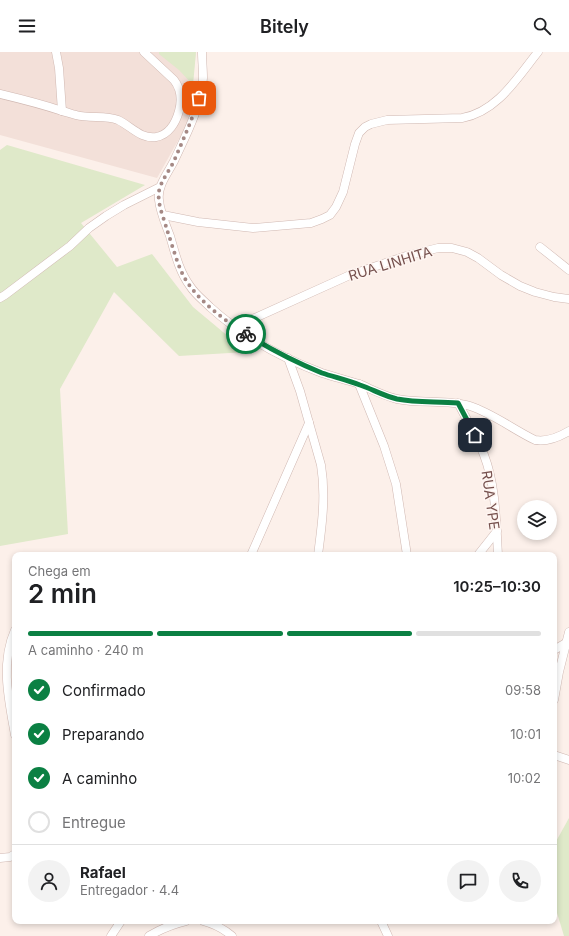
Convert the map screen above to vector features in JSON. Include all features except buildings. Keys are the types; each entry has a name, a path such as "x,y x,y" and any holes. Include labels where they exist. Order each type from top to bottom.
{"street":[{"path":"56,52 59,68 62,111"},
{"path":"0,94 75,115 86,117 110,117 129,126 140,135 145,137 156,137 166,133 178,116 180,107 180,90 178,84 144,52"},
{"path":"202,52 203,78 199,98 191,123 173,163 160,187 159,199 182,273 190,287 216,312 235,327 288,358 323,373 359,384 396,399 418,402 449,402 470,406 481,410 535,440 543,441 552,439 569,431"},
{"path":"163,215 198,222 253,228 311,223 322,219 330,215 336,207 343,192 355,144 359,133 365,127 387,120 462,118 472,116 496,102 538,52"},
{"path":"0,298 70,246 89,228 106,216 160,187"},
{"path":"540,247 569,270"},
{"name":"RUA LINHITA","path":"235,327 350,275 406,256 438,248 452,248 467,252 520,286 535,292 569,299"},
{"path":"256,318 254,330 260,343"},
{"path":"288,358 300,391 321,465 324,489 318,552"},
{"path":"359,384 384,446 394,478 407,552"},
{"name":"RUA YPE","path":"458,403 484,456 495,509 498,552"},
{"path":"252,552 309,423"},
{"path":"480,552 496,531"},
{"path":"557,686 569,632"},
{"path":"12,637 6,672 12,717"},
{"path":"557,648 566,643"},
{"path":"557,756 569,760"},
{"path":"0,858 12,856"},
{"path":"111,936 119,924"},
{"path":"149,936 160,929 174,924"},
{"path":"212,924 225,930 232,936"},
{"path":"382,924 388,936"}],"shaded area":[{"path":"0,52 196,52 188,123 157,178 0,135"}],"green space":[{"path":"159,52 196,52 193,85 179,70 159,54"},
{"path":"7,145 145,185 81,223 117,267 152,254 193,307 247,352 179,356 114,292 60,389 68,534 0,546 0,150"},
{"path":"569,818 569,936 564,936 557,913 557,840"}],"way so far":[{"path":"199,98 191,123 173,163 160,187 159,199 182,273 190,287 216,312 246,334"}],"route":[{"path":"246,334 260,343 303,365 359,384 396,399 418,402 458,403 475,435"}]}
